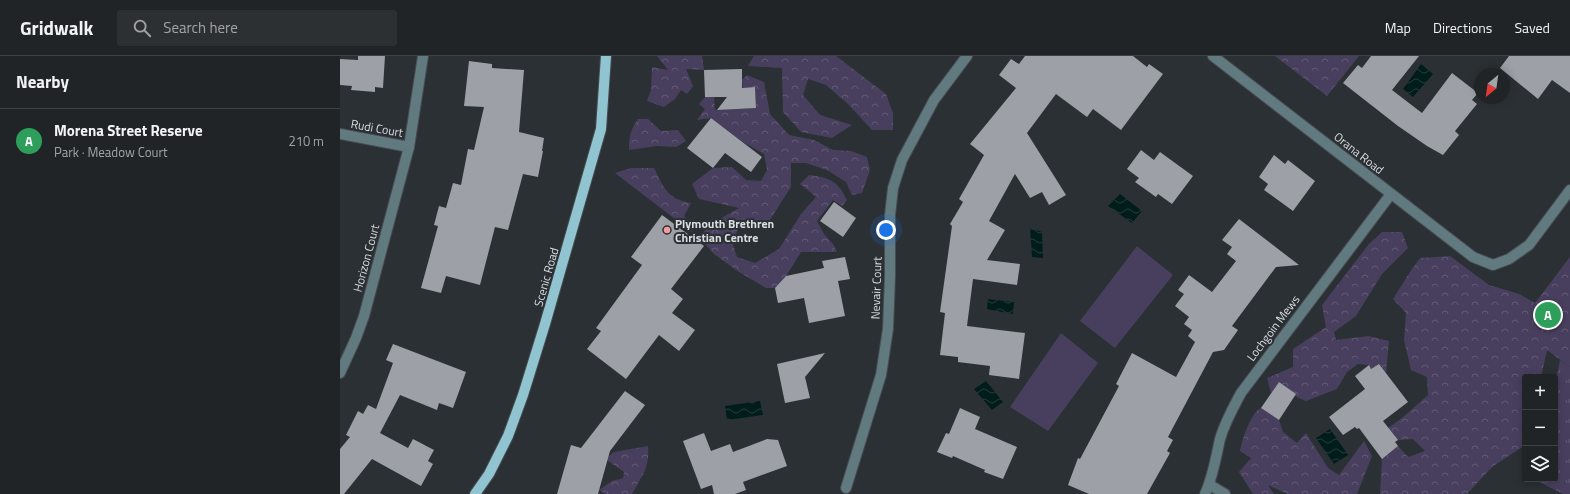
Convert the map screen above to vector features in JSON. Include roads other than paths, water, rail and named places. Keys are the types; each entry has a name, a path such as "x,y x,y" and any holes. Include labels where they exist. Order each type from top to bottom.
{"main road":[{"name":"Scenic Road","path":"476,494 489,474 508,436 523,395 545,324 601,129 606,56"}],"street":[{"name":"Horizon Court","path":"340,372 356,338 364,316 409,147 423,56"},
{"name":"Nevair Court","path":"846,488 881,375 888,329 890,215 896,181 902,160 934,100 967,56"},
{"name":"Orana Road","path":"1213,56 1473,257 1493,265 1510,259 1529,245 1570,190"},
{"name":"Rudi Court","path":"340,134 409,147"},
{"name":"Lochgoin Mews","path":"1207,489 1228,416 1241,393 1391,194"},
{"path":"1207,489 1225,494"}],"water":[{"path":"1421,64 1433,74 1413,97 1403,89"},
{"path":"1120,194 1142,211 1132,223 1108,206"},
{"path":"1030,228 1042,232 1043,258 1032,257"},
{"path":"988,299 1014,302 1013,314 987,309"},
{"path":"986,381 1003,402 992,410 974,389"},
{"path":"760,401 763,415 727,420 725,406"},
{"path":"1330,429 1348,455 1334,464 1316,438"}],"place":[{"name":"Plymouth Brethren Christian Centre","path":"667,230"},
{"name":"Morena Street Reserve","path":"1548,315"}]}
